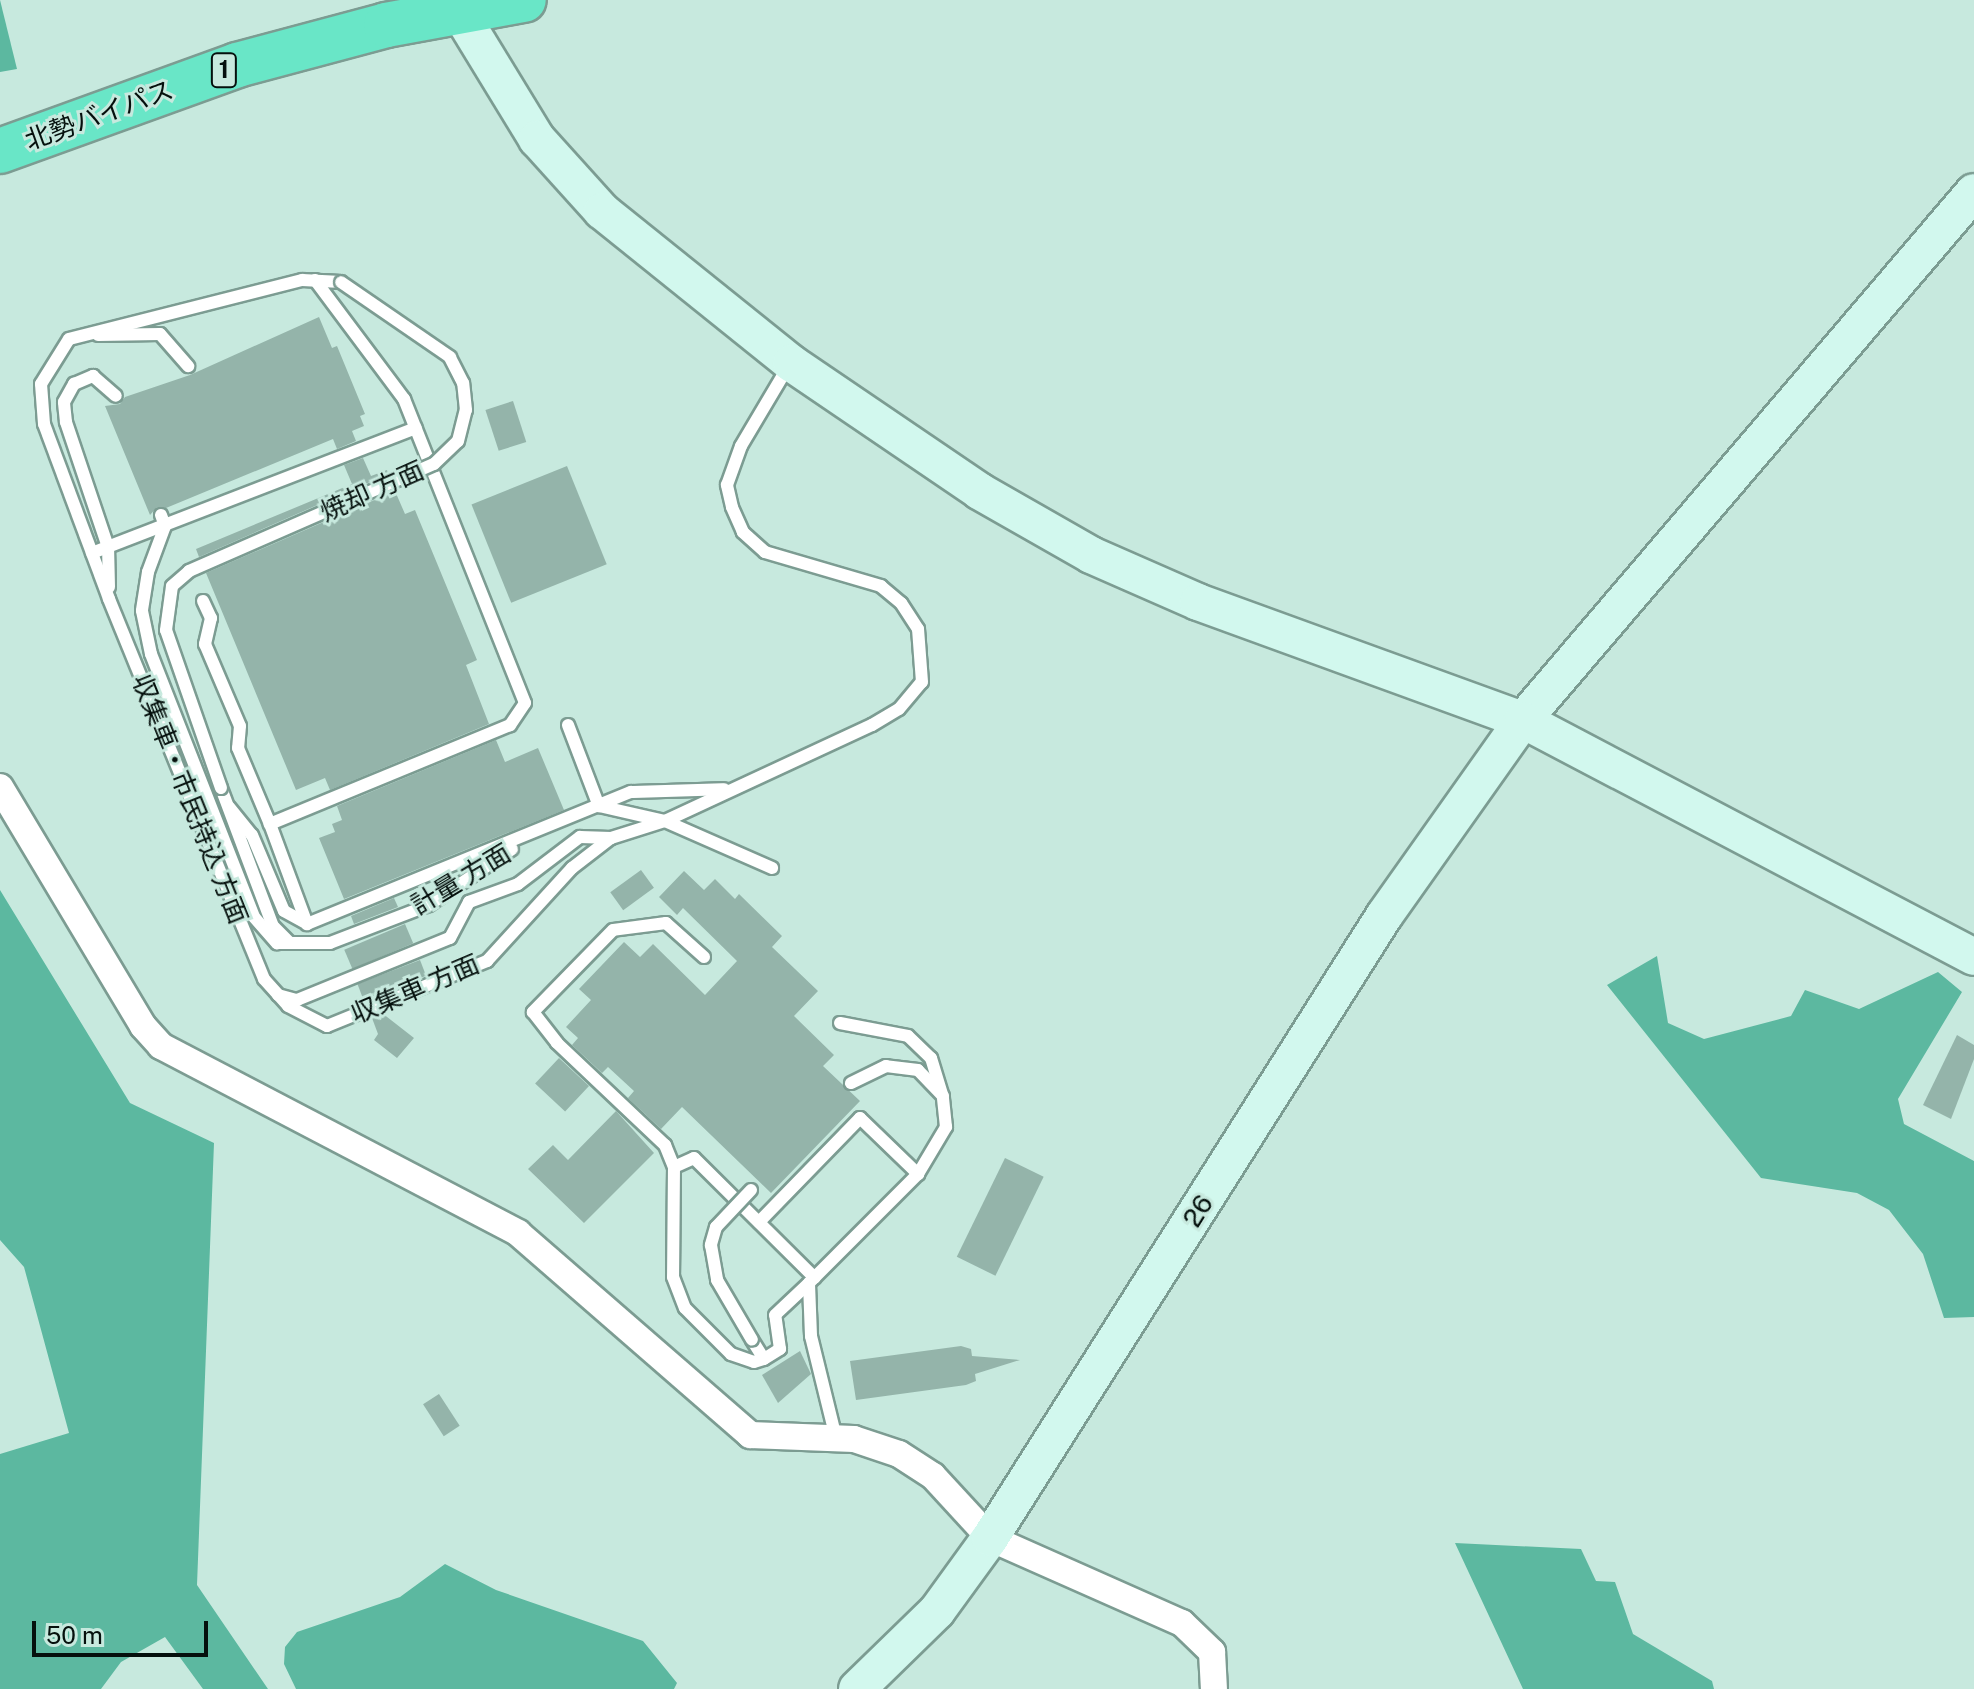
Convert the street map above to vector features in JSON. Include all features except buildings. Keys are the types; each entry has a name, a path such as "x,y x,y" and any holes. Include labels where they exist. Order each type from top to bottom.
{"highway":[{"name":"北勢バイパス","path":"0,151 237,65 454,5 524,0"}],"street":[{"path":"454,5 537,139 602,211 791,363 979,491 1091,555 1198,602 1523,720 1974,957"},
{"name":"26","path":"857,1689 937,1611 990,1538 1384,916 1523,720 1974,192"},
{"path":"0,787 143,1026 161,1046 518,1233 750,1435 854,1439 899,1454 933,1476 990,1538 1182,1623 1212,1652 1214,1689"}],"lane":[{"path":"270,824 510,725 525,703 404,399 315,280"},
{"name":"焼却 方面","path":"91,335 315,280 341,282 450,357 463,383 466,410 458,441 434,464 189,571 172,586 166,630 223,795"},
{"path":"91,335 160,334 188,366"},
{"name":"収集車・市民持込 方面","path":"91,335 69,339 41,384 44,424 109,599 264,979 278,995"},
{"path":"278,995 297,1000 450,938 469,902 518,884 580,837 611,838 665,821 872,725 899,709 922,682 918,629 901,603 881,586 765,552 743,532 732,507 727,485 741,446 791,363"},
{"path":"109,599 108,547 66,422 64,402 74,384 93,376 116,396"},
{"path":"92,553 163,520 239,498 416,428"},
{"path":"235,485 239,498"},
{"path":"163,520 148,572 142,611 151,654 254,917 277,943 290,943"},
{"path":"203,601 211,618 205,644 240,726 238,748 307,924"},
{"path":"568,725 599,806"},
{"path":"307,924 631,792 732,789"},
{"path":"223,795 252,835 284,911 307,924"},
{"path":"223,795 273,926 290,943"},
{"path":"599,806 665,821 772,868"},
{"name":"計量 方面","path":"290,943 330,943 429,905 538,832"},
{"name":"収集車 方面","path":"278,995 288,1006 327,1026 487,961 572,868 611,838"},
{"path":"704,957 666,923 613,930 533,1012 557,1043 665,1145 674,1167 677,1296 731,1354 754,1362 780,1349 775,1315 918,1174 946,1127 943,1096 931,1058 908,1036 840,1023"},
{"path":"851,1083 869,1071 904,1066 918,1070 943,1096"},
{"path":"759,1222 860,1118 918,1174"},
{"path":"674,1167 694,1158 812,1280 811,1336 836,1438"},
{"path":"751,1190 716,1227 711,1245 717,1280 764,1359"}],"green space":[{"path":"0,0 17,69 0,72"},
{"path":"0,890 130,1103 214,1143 197,1585 268,1689 203,1689 165,1637 121,1662 101,1689 0,1689 0,1454 69,1433 24,1267 0,1240"},
{"path":"1657,956 1668,1023 1704,1039 1791,1016 1805,990 1859,1009 1938,972 1962,992 1898,1099 1904,1124 1974,1161 1974,1317 1944,1318 1923,1254 1889,1210 1857,1193 1761,1178 1607,985"},
{"path":"1455,1543 1581,1549 1596,1581 1615,1582 1633,1634 1712,1681 1714,1689 1523,1689"},
{"path":"445,1564 496,1590 643,1641 677,1683 674,1689 296,1689 284,1664 285,1647 297,1632 400,1597"}]}
